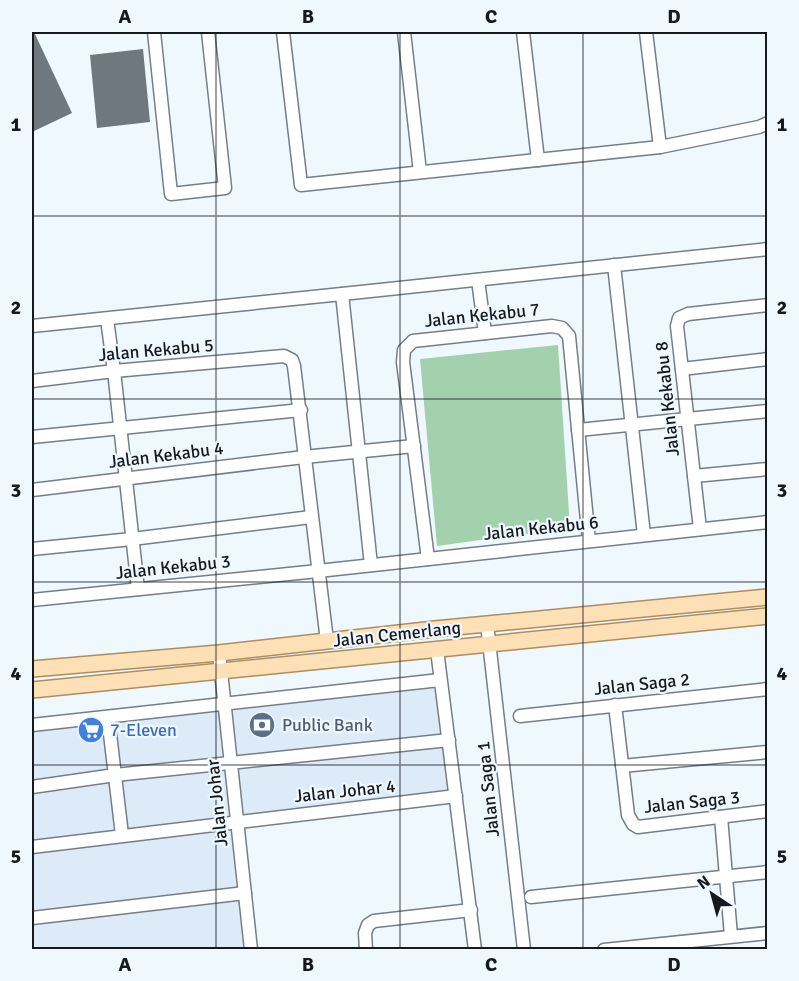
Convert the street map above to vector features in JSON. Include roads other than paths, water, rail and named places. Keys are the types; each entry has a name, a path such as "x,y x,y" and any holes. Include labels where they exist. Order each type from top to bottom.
{"main road":[{"name":"Jalan Cemerlang","path":"32,669 219,653 327,640 768,597"},
{"name":"Jalan Cemerlang","path":"32,690 437,650 489,642 768,616"}],"street":[{"path":"154,32 171,194 225,188 208,32"},
{"path":"283,32 300,185 660,147 759,127 768,123"},
{"path":"404,32 420,172"},
{"path":"523,32 538,160"},
{"path":"646,32 660,147"},
{"path":"32,326 768,249"},
{"path":"614,265 644,535"},
{"path":"478,280 485,333"},
{"path":"342,294 371,565"},
{"name":"Jalan Kekabu 8","path":"700,529 677,326 679,318 688,314 768,305"},
{"path":"106,319 114,371 138,589"},
{"name":"Jalan Kekabu 7","path":"428,559 403,362 404,350 413,341 552,326 562,328 568,336 589,541"},
{"name":"Jalan Kekabu 5","path":"32,381 114,371 284,356 292,360 294,366 301,410"},
{"path":"682,369 768,359"},
{"path":"32,437 301,410 304,457 327,640"},
{"path":"578,430 768,411"},
{"name":"Jalan Kekabu 4","path":"32,490 414,446"},
{"path":"694,476 768,469"},
{"path":"32,549 311,517"},
{"name":"Jalan Kekabu 6","path":"318,571 768,522"},
{"name":"Jalan Kekabu 3","path":"32,600 318,571"},
{"name":"Jalan Saga 1","path":"488,624 524,950"},
{"path":"437,650 475,950"},
{"name":"Jalan Johar","path":"219,653 251,950"},
{"path":"32,725 440,680"},
{"name":"Jalan Saga 2","path":"520,716 768,689"},
{"name":"Jalan Saga 3","path":"615,705 628,815 633,824 638,827 768,812"},
{"path":"108,717 122,835"},
{"path":"32,787 115,775 448,740"},
{"path":"622,766 768,752"},
{"name":"Jalan Johar 4","path":"32,847 456,796"},
{"path":"721,817 726,876 724,941"},
{"path":"531,897 768,872"},
{"path":"32,918 245,894"},
{"path":"366,950 365,933 368,925 374,921 471,910"},
{"path":"604,950 724,941 768,933"}],"place":[{"name":"Public Bank","path":"262,725"},
{"name":"7-Eleven","path":"91,730"}]}
